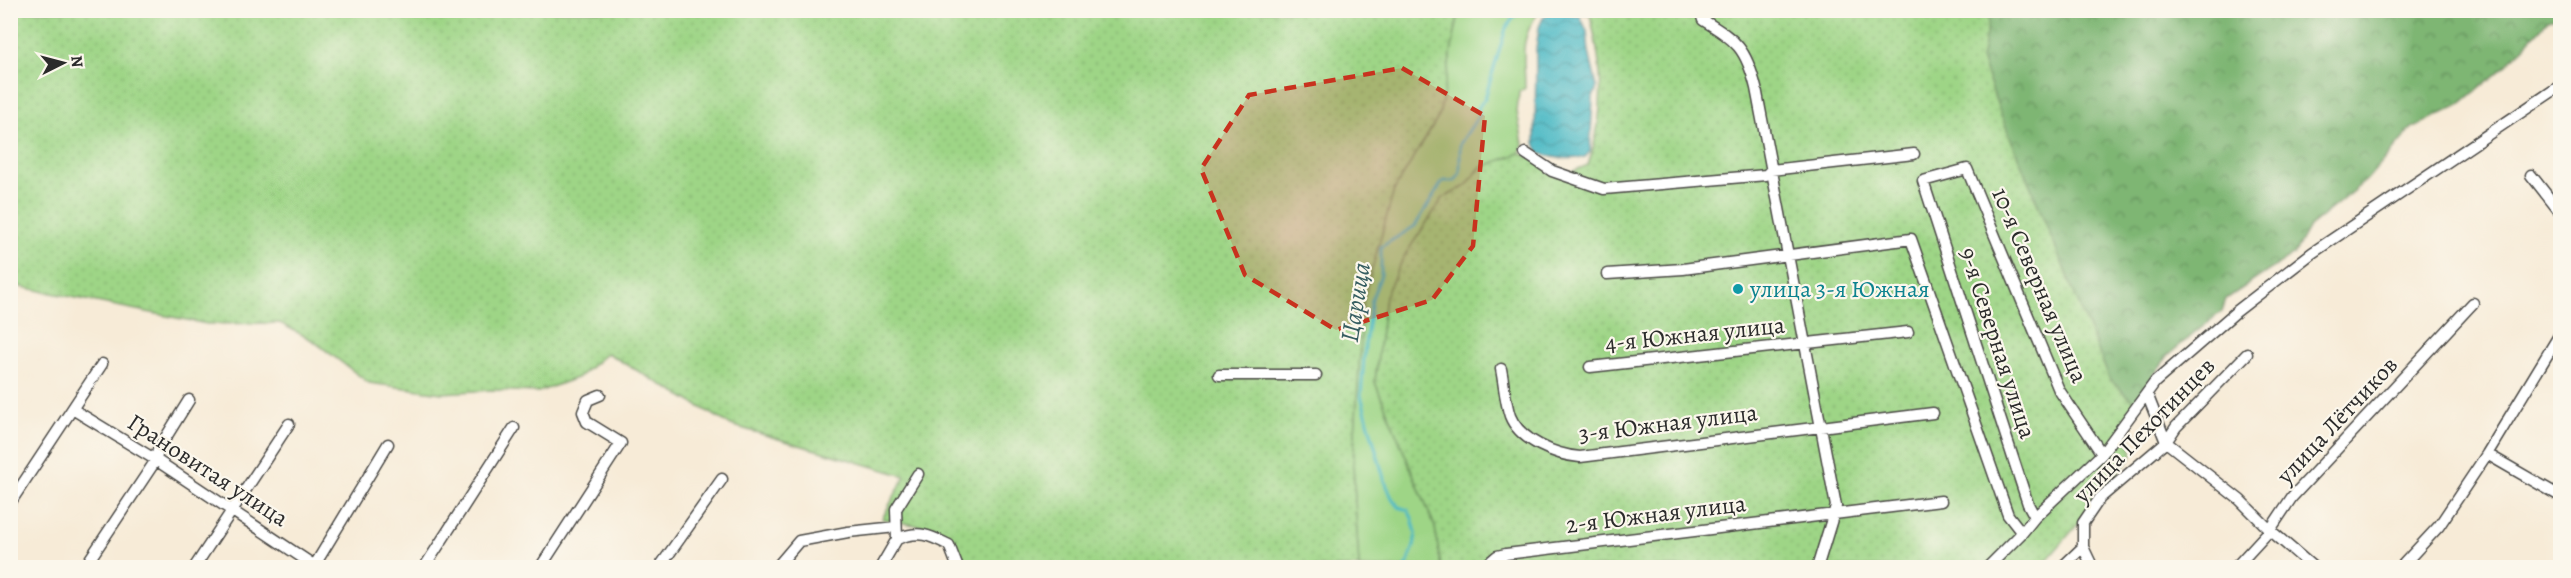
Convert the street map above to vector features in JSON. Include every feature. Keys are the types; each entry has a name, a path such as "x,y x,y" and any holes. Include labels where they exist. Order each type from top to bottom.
{"street":[{"path":"1700,10 1702,20 1726,34 1744,51 1756,88 1836,506 1817,567"},
{"path":"1987,567 2035,517 2102,454 2155,382 2229,318 2312,253 2560,86"},
{"path":"1525,153 1552,171 1604,189 1766,175 1771,170 1914,154"},
{"name":"10-я Северная улица","path":"1923,181 1967,169 2059,390 2102,454"},
{"path":"2531,175 2560,212"},
{"name":"9-я Северная улица","path":"1923,181 2028,504 2035,517"},
{"path":"1607,274 1683,269 1911,239 2008,515 2022,533"},
{"name":"улица Лётчиков","path":"2235,567 2270,530 2292,497 2473,303"},
{"name":"4-я Южная улица","path":"1590,367 1908,332"},
{"path":"2400,567 2439,526 2556,352 2560,334"},
{"name":"улица Пехотинцев","path":"2083,547 2083,523 2100,498 2166,442 2176,427 2247,354"},
{"path":"10,503 74,410 102,364"},
{"name":"3-я Южная улица","path":"1501,369 1510,417 1521,432 1562,456 1580,457 1933,413"},
{"path":"1219,375 1317,375"},
{"path":"2147,394 2166,442 2240,500 2270,530 2314,567"},
{"path":"540,567 621,443 587,422 583,412 588,399 600,395"},
{"path":"84,567 156,460 158,450 189,400"},
{"name":"Грановитая улица","path":"74,410 156,460 315,567"},
{"path":"194,567 289,424"},
{"path":"424,567 514,428"},
{"path":"315,567 388,444"},
{"path":"2487,454 2560,496"},
{"path":"880,567 896,533 896,509 918,474"},
{"path":"659,567 722,479"},
{"path":"1834,512 1941,501"},
{"name":"2-я Южная улица","path":"1492,567 1490,562 1497,556 1506,554 1834,512"},
{"path":"776,567 799,541 848,532 912,533 931,536 949,545 958,567"},
{"path":"2061,567 2083,547 2093,567"}],"highlighted area":[{"path":"1402,68 1485,116 1473,246 1432,300 1336,330 1245,275 1201,169 1249,95"}],"green space":[{"path":"2560,10 2560,17 2548,20 2508,64 2459,105 2412,128 2369,178 2309,227 2294,254 2226,299 2222,311 2168,355 2135,402 2110,380 2001,115 1981,59 1988,20 1979,11"},
{"path":"10,11 1459,11 1439,116 1394,190 1363,301 1353,466 1359,567 963,567 954,538 926,527 882,519 905,476 731,425 607,353 579,377 538,392 492,390 442,393 369,383 312,340 280,323 207,324 11,285"},
{"path":"1459,11 1536,11 1538,13 1525,41 1525,88 1519,92 1517,112 1523,144 1520,153 1480,168 1466,186 1443,198 1405,255 1385,296 1375,382 1435,527 1441,567 1359,568 1353,466 1363,301 1394,190 1439,116"},
{"path":"1536,11 1572,11 1538,13"},
{"path":"1572,11 1979,11 1989,20 1981,59 2001,115 2110,380 2135,402 2127,430 2133,454 2041,567 1441,567 1435,527 1375,382 1385,296 1405,255 1443,198 1466,186 1480,168 1520,153 1571,172 1588,165 1598,127 1600,72 1590,15"}],"water":[{"path":"1561,11 1580,16 1587,31 1597,87 1593,98 1590,152 1585,157 1579,158 1562,158 1539,153 1535,143 1536,49 1539,27 1543,18 1551,12"}],"waterway":[{"name":"Царица","path":"1406,568 1416,533 1408,510 1399,507 1392,498 1384,479 1361,396 1372,298 1381,275 1381,247 1415,226 1443,181 1455,181 1460,173 1460,144 1479,115 1478,108 1485,98 1506,28 1519,10"}],"place":[{"name":"улица 3-я Южная","path":"1738,289"}]}
